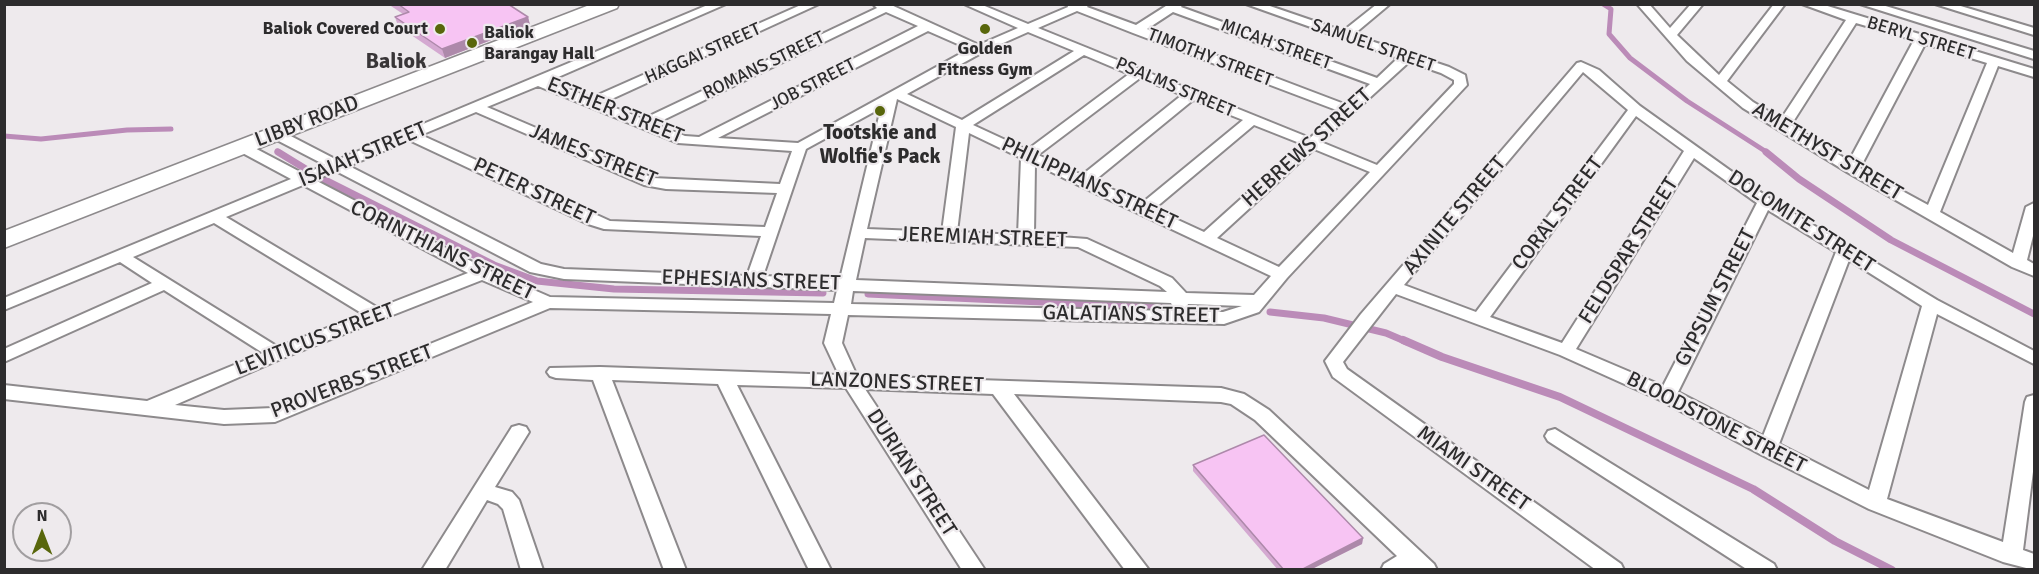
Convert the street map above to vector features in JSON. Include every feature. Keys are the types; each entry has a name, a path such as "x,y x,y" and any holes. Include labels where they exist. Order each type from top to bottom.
{"main road":[{"name":"LIBBY ROAD","path":"4,240 610,4"}],"street":[{"name":"ISAIAH STREET","path":"4,305 721,4"},
{"name":"HAGGAI STREET","path":"591,103 814,4"},
{"name":"PSALMS STREET","path":"969,4 1380,171"},
{"name":"SAMUEL STREET","path":"1251,4 1407,57 1460,78"},
{"path":"1344,36 1385,4"},
{"name":"AMETHYST STREET","path":"1642,4 1670,36 1719,83 1782,128 1852,170 2034,271"},
{"path":"1670,36 1698,4"},
{"path":"1719,83 1780,4"},
{"name":"BERYL STREET","path":"1808,4 2034,74"},
{"path":"1865,4 2034,55"},
{"path":"1881,4 2034,50"},
{"path":"1940,4 1961,8 2034,32"},
{"path":"754,280 800,147 979,49 1078,5"},
{"name":"TIMOTHY STREET","path":"1078,5 1137,30 1349,110"},
{"path":"881,6 979,49"},
{"name":"ROMANS STREET","path":"642,124 881,6"},
{"path":"1137,30 1175,6"},
{"name":"MICAH STREET","path":"1175,6 1379,83"},
{"path":"1782,128 1852,18"},
{"name":"JOB STREET","path":"698,143 928,27"},
{"path":"1852,170 1921,39"},
{"path":"950,236 963,125 1084,50"},
{"name":"HEBREWS STREET","path":"1206,239 1407,57"},
{"path":"1932,214 1994,61"},
{"name":"DOLOMITE STREET","path":"1581,66 1595,73 1635,109 1765,202 1931,304 2034,358"},
{"name":"AXINITE STREET","path":"1335,367 1336,356 1362,324 1395,288 1581,66"},
{"path":"1026,239 1028,156 1138,73"},
{"name":"GALATIANS STREET","path":"839,307 1182,318 1239,315 1260,302 1281,274 1459,88 1460,78"},
{"name":"ESTHER STREET","path":"538,81 683,140 698,143 800,147"},
{"path":"839,307 893,95"},
{"name":"PHILIPPIANS STREET","path":"893,95 963,125 1281,274"},
{"path":"1083,182 1191,95"},
{"name":"JAMES STREET","path":"476,107 649,182 666,185 786,189"},
{"name":"CORAL STREET","path":"1480,319 1635,109"},
{"path":"1143,210 1252,120"},
{"name":"EPHESIANS STREET","path":"276,134 536,268 599,277 845,283 1260,302"},
{"name":"PETER STREET","path":"410,135 593,221 609,226 771,232"},
{"path":"242,147 302,180"},
{"name":"FELDSPAR STREET","path":"1566,351 1692,150"},
{"name":"CORINTHIANS STREET","path":"302,180 482,274 548,302 839,307"},
{"name":"GYPSUM STREET","path":"1667,395 1765,202"},
{"path":"2018,263 2034,207"},
{"path":"215,217 378,316"},
{"name":"JEREMIAH STREET","path":"857,233 1070,240 1090,244 1166,282 1174,288 1180,298"},
{"path":"1767,449 1844,252"},
{"path":"121,256 277,354"},
{"name":"LEVITICUS STREET","path":"148,408 277,354 482,274"},
{"path":"4,356 165,284"},
{"name":"BLOODSTONE STREET","path":"1395,288 1566,351 1667,395 1767,449 1876,503 2034,563"},
{"path":"1180,298 1182,318"},
{"name":"PROVERBS STREET","path":"4,392 243,418 275,415 548,302"},
{"path":"1876,503 1931,304"},
{"name":"DURIAN STREET","path":"839,307 833,343 851,382 974,570"},
{"name":"MIAMI STREET","path":"1335,367 1346,379 1613,570"},
{"name":"LANZONES STREET","path":"556,372 1204,393 1237,399 1262,415 1420,564"},
{"path":"600,373 675,570"},
{"path":"724,377 820,570"},
{"path":"998,387 1138,570"},
{"path":"2011,556 2034,402"},
{"path":"433,570 519,432"},
{"path":"1555,436 1766,570"},
{"path":"482,491 505,498 512,506 531,570"},
{"path":"1392,570 1420,564"}],"building":[{"path":"398,4 508,4 528,17 442,49 395,17 409,12"},
{"path":"1264,435 1363,538 1301,570 1284,570 1193,465"}],"waterway":[{"path":"1603,4 1611,9 1609,34 1630,58 1687,101 1768,153"},
{"path":"4,136 41,139 127,130 171,129"},
{"path":"277,151 281,153"},
{"path":"278,152 309,171"},
{"path":"1766,152 1799,179 1891,240 2034,314"},
{"path":"321,178 494,265 537,281 614,289 823,293"},
{"path":"868,294 1171,308"},
{"path":"1270,312 1324,318 1386,333 1407,342"},
{"path":"1403,340 1442,357 1560,397 1753,489 1835,541 1892,570"}],"place":[{"name":"Baliok Covered Court","path":"440,29"},
{"name":"Golden Fitness Gym","path":"985,29"},
{"name":"Baliok Barangay Hall","path":"472,43"},
{"name":"Tootskie and Wolfie's Pack","path":"880,111"}],"district":[{"name":"Baliok","path":"396,62"}]}
